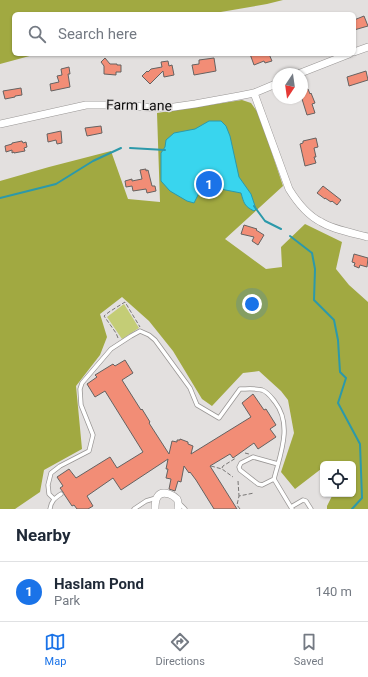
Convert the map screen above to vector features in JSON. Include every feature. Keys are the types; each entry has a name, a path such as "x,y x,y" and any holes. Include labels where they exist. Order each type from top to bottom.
{"street":[{"path":"356,51 368,47"},
{"path":"308,70 344,56"},
{"name":"Farm Lane","path":"0,124 86,105 123,105 167,108 254,93 272,86"},
{"path":"254,93 288,189 298,203 321,222 341,230 368,237"},
{"path":"155,509 156,498 164,493 170,494 176,498 178,506"}],"lane":[{"path":"54,499 49,494 48,485 51,473 60,466 89,451 93,435 81,405 80,389 82,383 111,349 140,331 149,335 155,340 190,388 197,405 219,418 240,389 261,390 271,396 278,406 283,419 284,427 283,446 274,479 291,508 303,500 306,501 311,509"},
{"path":"274,479 262,485 258,484 240,470 239,467 241,463 253,457 278,464"},
{"path":"50,509 50,505 54,499 61,494"},
{"path":"134,509 146,501 156,498"},
{"path":"178,506 185,509"}],"path":[{"path":"120,343 116,333 104,316 125,302 140,327 140,331"},
{"path":"222,469 223,466 236,458"},
{"path":"211,466 222,469 233,477"},
{"path":"238,480 239,496 237,505 240,509"},
{"path":"239,496 254,493"}],"green space":[{"path":"0,0 283,0 221,12 12,12 12,56 30,56 0,64"},
{"path":"242,100 251,103 259,114 283,186 225,239 266,269 282,267 281,247 305,224 342,242 336,269 349,285 368,302 368,509 327,509 332,497 356,497 356,461 320,461 320,470 295,489 281,472 294,433 288,400 281,391 259,371 243,373 212,406 202,399 173,351 149,321 122,297 100,314 107,337 100,355 76,386 82,449 44,470 40,492 15,509 0,509 0,181 111,151 128,199 160,202 157,113"},
{"path":"124,304 139,328 122,339 107,317"}],"water":[{"path":"209,121 221,121 226,126 230,136 239,177 251,194 256,209 254,211 245,204 241,193 210,187 201,189 194,203 187,201 170,191 161,181 161,153 165,147 166,140 174,133 195,129"}],"building":[{"path":"364,16 368,26 356,29 356,19"},
{"path":"251,56 270,56 272,61 265,63 264,61 254,65"},
{"path":"105,58 110,64 121,65 121,72 116,72 116,75 104,74 104,66 101,62"},
{"path":"214,58 216,71 194,75 192,65 199,64 199,60"},
{"path":"168,61 169,66 172,65 174,75 164,77 163,71 150,84 142,76 151,69 162,67 161,62"},
{"path":"69,67 70,74 68,74 70,87 51,91 50,84 59,82 57,76 62,75 61,69"},
{"path":"366,71 368,80 349,86 347,77"},
{"path":"21,88 22,95 5,99 3,91"},
{"path":"308,89 315,103 312,104 315,113 307,115 304,104 308,104"},
{"path":"101,126 102,133 87,136 85,128"},
{"path":"61,131 62,143 57,144 56,140 48,142 47,134"},
{"path":"316,138 318,147 314,148 316,157 314,157 316,163 305,166 300,144 303,143 303,141"},
{"path":"22,141 23,143 26,142 27,147 24,148 25,151 12,153 12,150 6,152 5,146"},
{"path":"146,169 146,171 148,170 152,186 155,186 156,191 147,193 146,189 133,191 132,186 126,187 125,181 142,179 140,170"},
{"path":"323,186 341,200 337,205 317,193"},
{"path":"244,225 257,229 256,230 264,235 258,245 252,241 254,237 241,234"},
{"path":"354,254 368,258 367,267 360,265 359,268 354,266 355,263 352,262"},
{"path":"125,360 133,373 122,380 141,410 142,409 150,422 149,423 169,454 172,441 177,442 177,440 180,439 188,442 188,444 193,446 191,454 251,417 242,403 253,394 264,410 266,409 276,425 270,429 276,437 258,449 254,443 233,458 230,454 210,466 237,509 214,509 196,480 184,466 181,482 178,481 175,491 169,489 171,479 166,478 168,459 121,490 113,478 87,496 93,506 88,509 77,509 74,505 72,506 60,488 63,486 57,477 69,469 76,478 110,457 117,468 143,452 105,391 95,397 87,384 97,377 95,375 113,364 115,366"}],"waterway":[{"path":"0,198 56,184 93,161 121,148"},
{"path":"130,148 165,150"},
{"path":"254,206 265,221 281,229"},
{"path":"290,236 312,253 315,269 314,300 334,320 338,340 340,372 346,378 338,403 360,444 362,498 352,509"}],"place":[{"name":"Haslam Pond","path":"209,184"}]}
